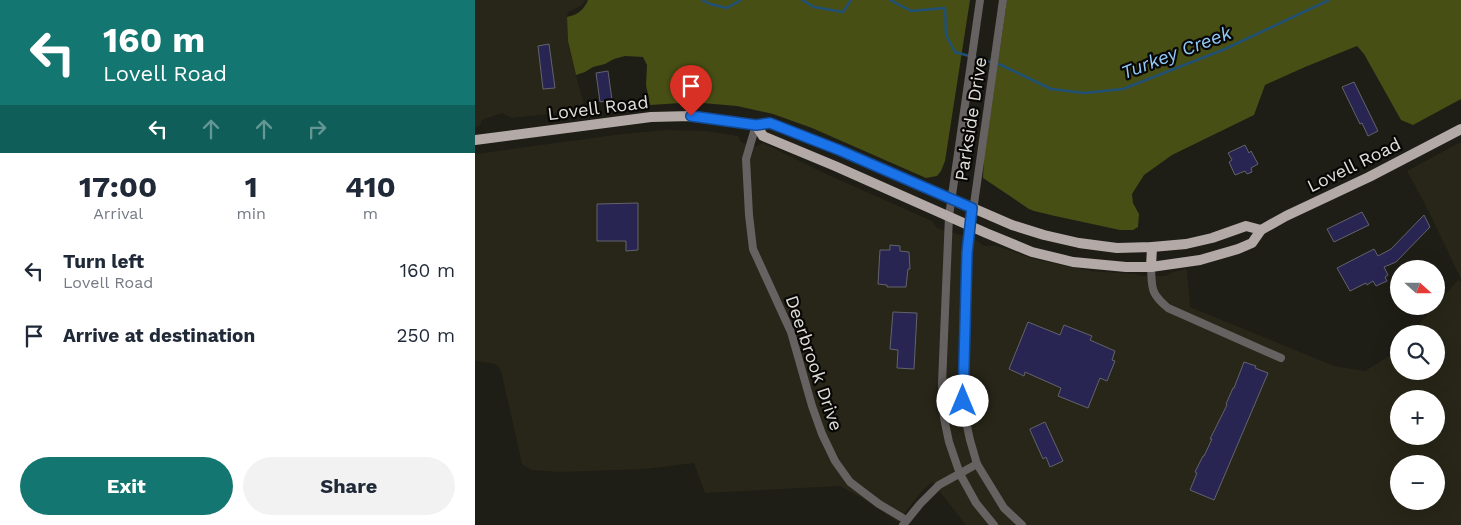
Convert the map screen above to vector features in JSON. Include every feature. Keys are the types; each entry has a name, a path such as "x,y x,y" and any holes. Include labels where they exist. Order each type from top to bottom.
{"main road":[{"name":"Lovell Road","path":"475,140 651,117 691,116 756,125 770,123 839,150 1023,228 1079,244 1117,248 1152,247 1186,244 1212,238 1246,226 1261,230"},
{"name":"Lovell Road","path":"756,125 763,136 1031,252 1073,262 1108,266 1151,267 1200,260 1252,243 1261,230 1292,213 1461,129"},
{"path":"1151,267 1152,247"}],"street":[{"name":"Parkside Drive","path":"980,0 949,216 942,384 944,418 949,442 960,474 976,502 994,525"},
{"name":"Parkside Drive","path":"1003,0 967,253 963,378 964,412 977,464 1004,508 1022,525"},
{"name":"Deerbrook Drive","path":"756,125 746,159 753,249 791,332 812,406 822,434 835,461 851,482 904,523"},
{"path":"1151,267 1152,287 1157,299 1168,308 1281,358"},
{"path":"942,384 963,378"},
{"path":"904,523 939,485 977,464"}],"shaded area":[{"path":"475,0 586,0 581,6 568,12 567,17 568,41 586,113 558,113 512,118 502,113 482,120 480,125 475,128"},
{"path":"665,130 707,131 738,136 741,142 755,147 762,143 765,144 824,173 932,221 937,228 975,239 984,246 997,246 1034,259 1091,271 1141,276 1165,276 1187,269 1190,307 1334,366 1365,371 1390,355 1390,380 1445,380 1445,325 1418,325 1427,315 1445,315 1445,295 1459,279 1461,283 1461,525 966,525 932,482 921,492 898,522 840,486 705,493 694,463 646,469 559,472 531,470 522,464 501,371 497,365 475,361 475,154"},
{"path":"1461,142 1461,279 1407,171"}],"green space":[{"path":"588,0 970,0 945,161 941,171 937,176 926,178 812,128 773,114 737,106 702,103 650,105 646,85 647,65 643,57 625,56 576,75 568,41 567,17 580,12"},
{"path":"1007,0 1461,0 1461,99 1413,125 1401,120 1364,54 1357,46 1265,85 1254,115 1172,155 1144,175 1132,194 1133,203 1139,214 1138,227 1133,230 1120,230 1055,216 1029,209 983,178 984,159"}],"building":[{"path":"549,44 555,88 543,89 538,46"},
{"path":"608,71 612,100 600,102 596,73"},
{"path":"1354,82 1378,131 1368,136 1342,87"},
{"path":"1245,145 1249,153 1251,151 1258,164 1251,168 1252,172 1247,174 1245,171 1235,175 1229,162 1232,160 1228,153"},
{"path":"638,203 638,250 626,251 626,241 597,241 597,204"},
{"path":"1362,212 1369,225 1334,242 1327,229"},
{"path":"1424,215 1430,227 1398,260 1390,260 1390,264 1384,267 1388,275 1385,277 1387,281 1376,286 1373,281 1350,291 1337,268 1374,249 1378,256 1391,249"},
{"path":"890,245 900,246 900,251 909,252 910,269 908,269 906,287 887,287 887,285 878,284 880,250 890,250"},
{"path":"893,312 917,313 914,369 897,368 898,350 890,349"},
{"path":"1028,322 1060,335 1064,325 1092,336 1090,340 1115,351 1112,360 1115,361 1107,381 1100,378 1088,408 1058,396 1061,388 1025,372 1024,376 1009,369"},
{"path":"1244,362 1268,373 1214,500 1190,490 1197,473 1195,472 1212,439 1210,439 1227,405"},
{"path":"1045,422 1063,461 1050,467 1046,457 1043,459 1030,430"}],"waterway":[{"name":"Turkey Creek","path":"702,0 727,8 741,0"},
{"name":"Turkey Creek","path":"802,0 814,7 843,12 851,0"},
{"name":"Turkey Creek","path":"890,0 911,11 945,8 946,35 955,52 1001,65 1051,89 1084,93 1123,89 1225,49 1329,0"}],"route":[{"path":"691,116 718,118 756,125 770,123 839,150 972,208 967,253 963,401"}]}
